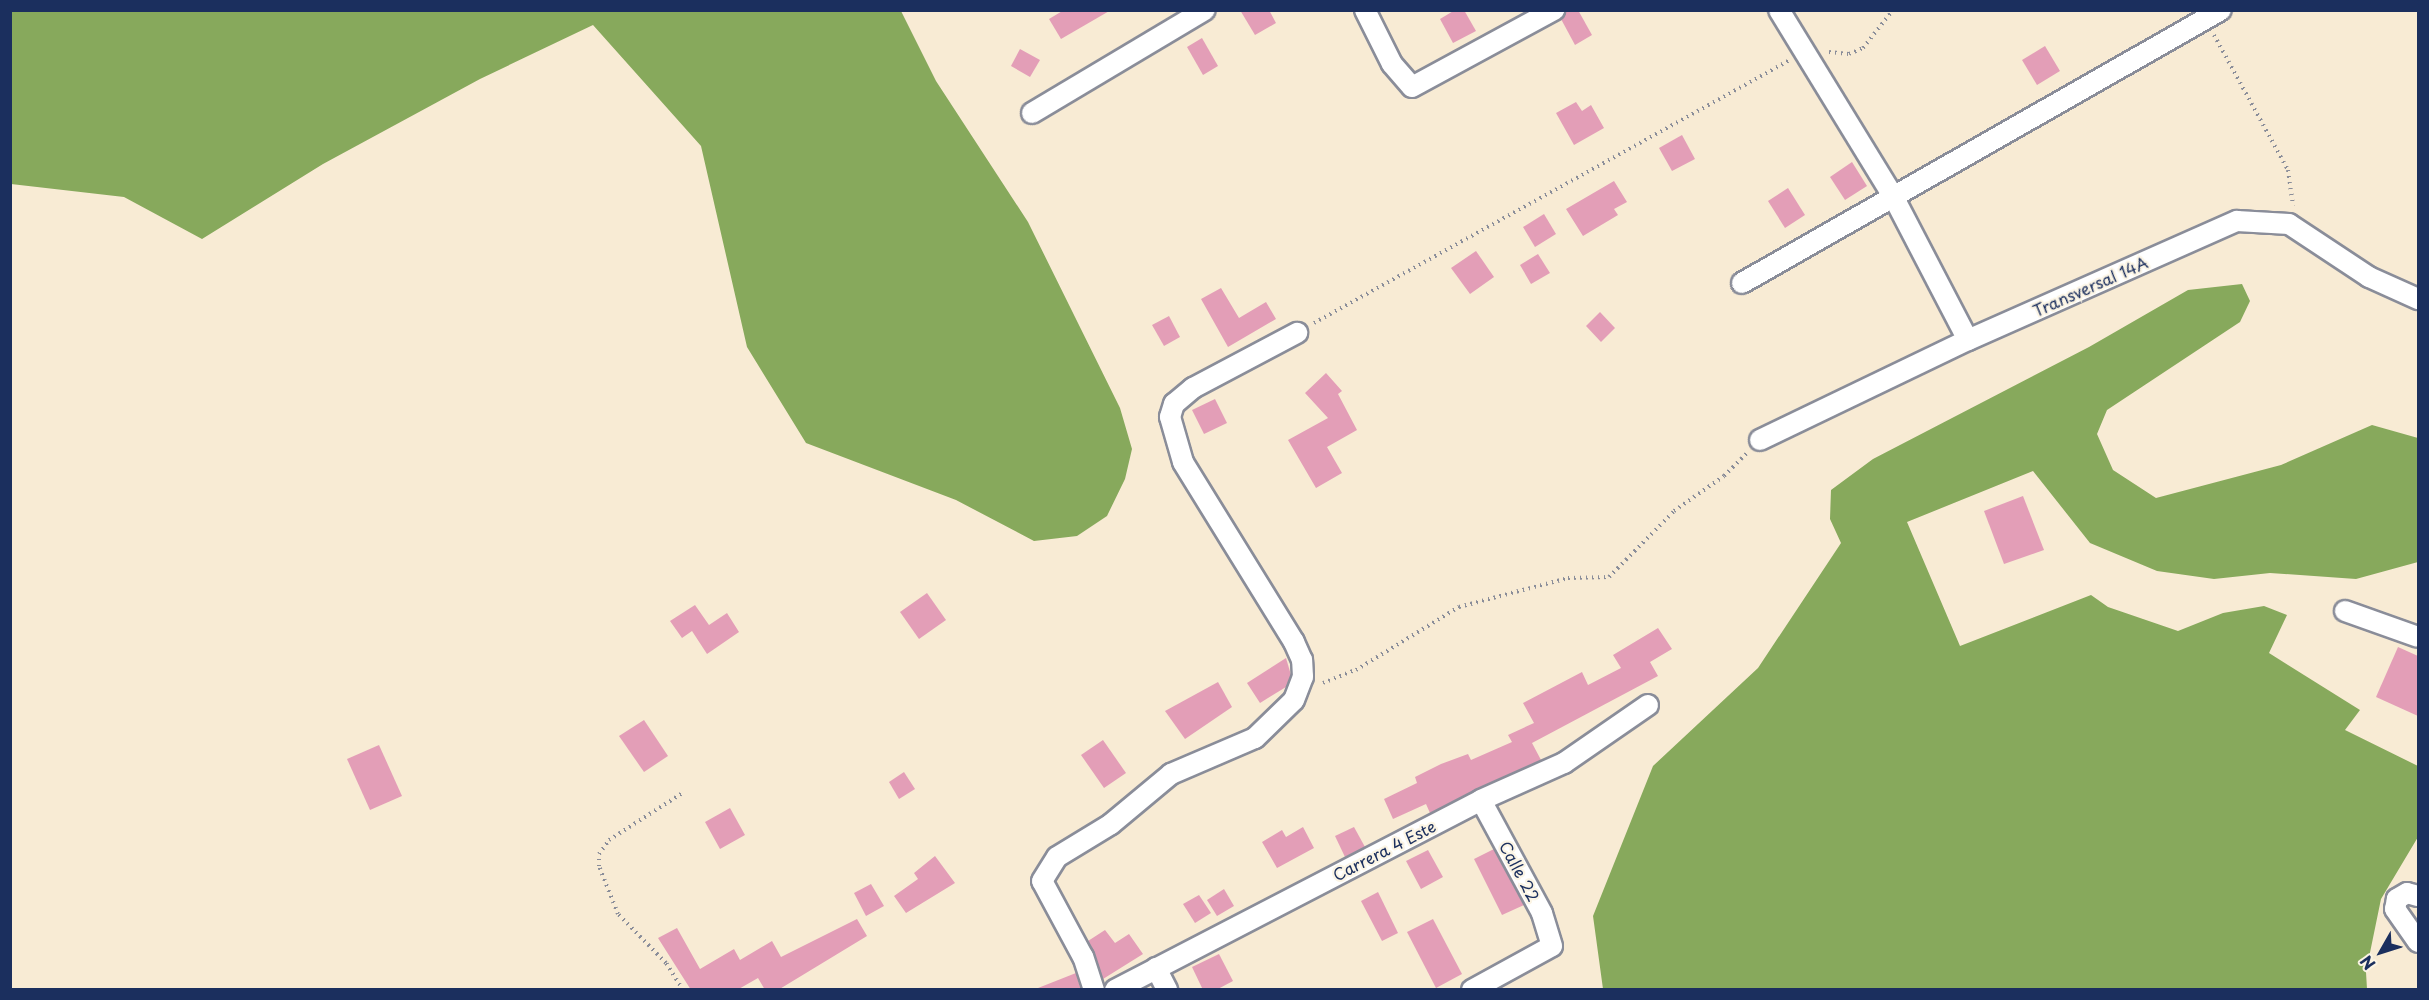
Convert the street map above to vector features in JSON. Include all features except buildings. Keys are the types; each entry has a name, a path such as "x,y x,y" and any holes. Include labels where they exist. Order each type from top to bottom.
{"street":[{"path":"1032,113 1205,10"},
{"path":"1365,10 1392,64 1412,87 1428,81 1554,10"},
{"path":"1779,10 1803,53 1893,196 1968,340"},
{"path":"1742,283 2208,14"},
{"name":"Transversal 14A","path":"1760,440 1968,340 2237,221 2289,224"},
{"path":"2289,224 2342,261 2418,299"},
{"path":"1094,990 1083,957 1042,881 1057,857 1111,824 1171,774 1255,738 1298,694 1303,677 1298,651 1183,462 1170,417 1174,404 1193,388 1298,333"},
{"path":"2345,611 2418,637"},
{"name":"Carrera 4 Este","path":"1115,990 1481,800 1564,763 1648,705"},
{"name":"Calle 22","path":"1472,990 1552,946 1542,913 1481,800"},
{"path":"2418,896 2407,893 2397,898 2395,909 2418,942"},
{"path":"1156,968 1167,990"}],"path":[{"path":"1298,333 1803,53 1849,54 1863,48 1893,10"},
{"path":"2208,14 2288,170 2293,203 2289,224"},
{"path":"1298,694 1356,670 1460,606 1568,578 1609,577 1674,510 1724,476 1760,440"},
{"path":"683,990 666,963 618,914 599,866 599,854 609,840 684,792"}],"green space":[{"path":"11,10 901,11 936,81 1028,222 1120,408 1132,449 1125,479 1107,516 1077,536 1034,541 956,500 806,443 747,347 701,146 593,25 480,79 323,164 202,239 124,197 11,184"},
{"path":"2242,284 2250,301 2240,322 2107,410 2097,434 2113,470 2156,498 2281,465 2372,425 2418,438 2418,562 2356,579 2270,573 2214,579 2157,571 2090,543 2033,471 1907,522 1960,646 2091,595 2108,607 2178,631 2223,613 2264,606 2287,615 2269,653 2360,710 2345,730 2418,766 2418,837 2381,899 2366,972 2367,989 1603,989 1593,916 1653,766 1758,668 1841,543 1830,519 1831,490 1873,459 2089,347 2188,290"}]}
